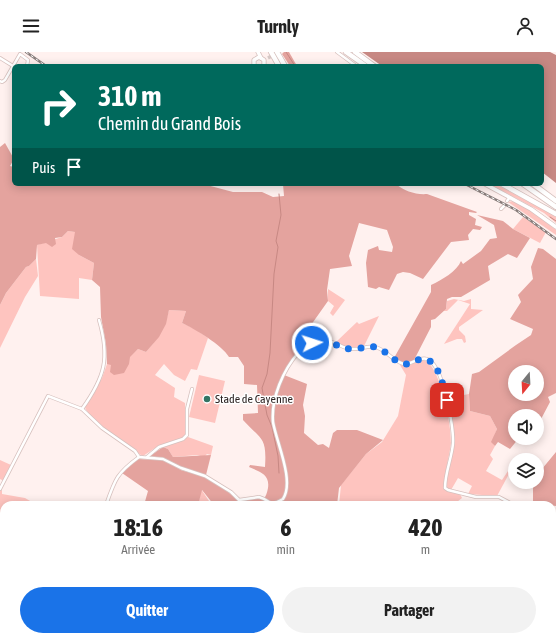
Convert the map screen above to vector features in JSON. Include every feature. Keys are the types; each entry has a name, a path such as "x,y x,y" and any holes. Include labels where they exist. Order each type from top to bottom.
{"highway":[{"path":"271,52 277,64"},
{"path":"276,52 284,64"},
{"path":"346,52 363,64"},
{"path":"354,52 371,64"},
{"path":"506,186 556,214"},
{"path":"526,186 556,207"},
{"path":"537,186 556,200"}],"main road":[{"path":"253,64 256,58 256,52"},
{"path":"256,52 264,63"},
{"path":"256,58 264,63"},
{"path":"264,63 268,58"},
{"path":"489,186 544,217 556,227"}],"street":[{"path":"337,52 353,64"},
{"path":"14,64 20,54 28,60 27,64"},
{"path":"0,58 12,65"},
{"path":"0,81 4,82 12,68"},
{"path":"507,202 510,198"},
{"path":"501,210 504,206"},
{"path":"82,409 100,379 105,364 105,350 99,320"},
{"path":"277,501 284,496 286,473 273,422 273,409 279,386 290,365 305,346 318,342 329,341 353,350 374,346 402,364 408,364 426,358 430,361 437,368 447,400 452,438 446,470 446,490 476,496 500,497 507,501"},
{"path":"146,457 159,447 183,439 187,436 187,409 192,390"},
{"path":"0,489 48,396 82,409 102,428 135,450 139,457"},
{"path":"107,501 114,481 129,464 139,457 146,457 163,459 181,468 205,476 227,490 239,500 259,497 265,501"}],"shaded area":[{"path":"284,52 289,52 296,64 289,64 282,54"},
{"path":"362,52 550,52 556,55 556,183 544,174 544,64 379,64"},
{"path":"5,143 12,155 12,162 10,166 12,166 12,186 210,186 233,192 262,192 273,197 284,196 283,186 399,186 410,192 427,194 477,212 469,212 469,215 476,219 475,225 482,227 480,230 473,229 468,235 469,240 451,242 423,279 410,273 403,272 397,274 389,290 379,287 376,289 368,287 366,263 368,250 378,246 379,250 392,252 393,247 387,230 359,223 349,256 352,266 330,269 327,290 328,301 294,349 295,354 284,375 307,384 303,405 305,416 304,433 318,445 323,444 329,448 333,433 337,430 357,430 383,440 366,454 339,488 337,501 239,501 259,498 263,500 268,490 266,477 257,470 249,467 250,465 265,467 264,444 262,439 243,420 243,414 258,413 257,385 244,384 244,366 238,357 229,357 221,347 201,333 182,323 186,311 169,310 166,324 159,337 146,352 138,349 130,357 129,364 124,373 114,375 110,372 111,365 107,364 106,344 101,317 100,287 92,280 94,263 79,255 72,249 75,232 68,231 62,237 55,238 56,244 52,247 46,243 37,245 36,259 26,267 6,293 0,305 0,147"},
{"path":"493,186 500,186 550,213 556,217 556,223 544,213"},
{"path":"513,201 533,212 556,230 556,235 508,202"},
{"path":"477,215 503,221 513,229 530,238 517,258 508,254 488,266 490,280 461,297 452,297 447,299 446,309 435,319 431,320 431,327 413,362 404,363 394,358 431,292 431,285 453,272 461,261 463,264 481,251 490,239 497,238 494,225"},
{"path":"523,217 546,232 540,243 513,229"},
{"path":"68,231 76,232 79,255 94,263 92,280 79,278 79,299 40,296 37,245 62,237"},
{"path":"538,248 543,249 556,259 556,393 548,397 550,402 544,413 544,409 508,409 508,445 513,445 510,449 498,442 495,446 491,442 497,429 490,416 470,411 469,394 472,374 479,372 531,335 533,329 510,319 521,302 518,295 533,279 531,267"},
{"path":"36,259 38,276 25,297 0,348 0,305 6,293 26,267"},
{"path":"328,289 345,300 333,316 330,313 334,306 328,301"},
{"path":"454,299 464,301 471,299 471,309 483,310 459,327 459,330 465,336 466,342 464,343 462,339 457,339 444,344 470,304 458,300 447,311 443,311 446,309 447,301"},
{"path":"169,310 186,311 182,323 195,329 208,338 197,370 191,369 185,381 174,375 164,364 155,375 175,388 174,397 185,403 186,434 182,438 158,446 143,456 130,448 101,425 93,418 85,407 102,378 107,364 129,364 129,357 138,349 146,352 160,332"},
{"path":"379,316 364,346 349,347 336,342 357,322 359,324"},
{"path":"422,360 428,363 439,382 444,396 451,435 444,489 460,494 462,498 458,501 339,501 341,485 366,454 382,442 398,416 406,375 400,365 410,365"},
{"name":"Stade de Cayenne","path":"199,375 225,381 215,423 189,417"},
{"path":"469,394 470,411 490,416 497,429 492,442 495,446 490,455 493,459 486,471 502,480 508,471 508,476 497,496 468,494 472,486 458,478 451,490 446,487 448,465 455,443 448,398"},
{"path":"188,437 213,446 211,455 207,454 204,457 197,455 173,457 168,449 163,447"},
{"path":"163,447 168,449 173,457 211,455 206,475 182,468 164,458 150,456"},
{"path":"556,452 556,501 533,501 533,489 544,489 544,467"},
{"path":"138,459 163,460 181,470 205,477 227,491 239,501 211,501 202,490 199,501 145,501 148,491 122,473"},
{"path":"0,460 11,465 4,481 0,479"},
{"path":"201,489 209,501 199,501"},
{"path":"2,490 2,494 25,498 30,501 0,501 0,491"}],"waterway":[{"path":"286,52 294,64"},
{"path":"279,194 281,215 276,241 278,247 274,274 270,353 267,374 262,388 267,415 272,427 278,456 279,473"},
{"path":"550,217 556,221"}],"tunnel":[{"path":"268,58 279,52"}],"railway":[{"path":"26,52 43,64"},
{"path":"469,186 516,210 556,239"}],"place":[{"name":"Stade de Cayenne","path":"207,399"}],"route":[{"path":"312,343 329,341 344,348 353,350 374,346 398,362 405,364 426,358 437,368 447,400"}]}
